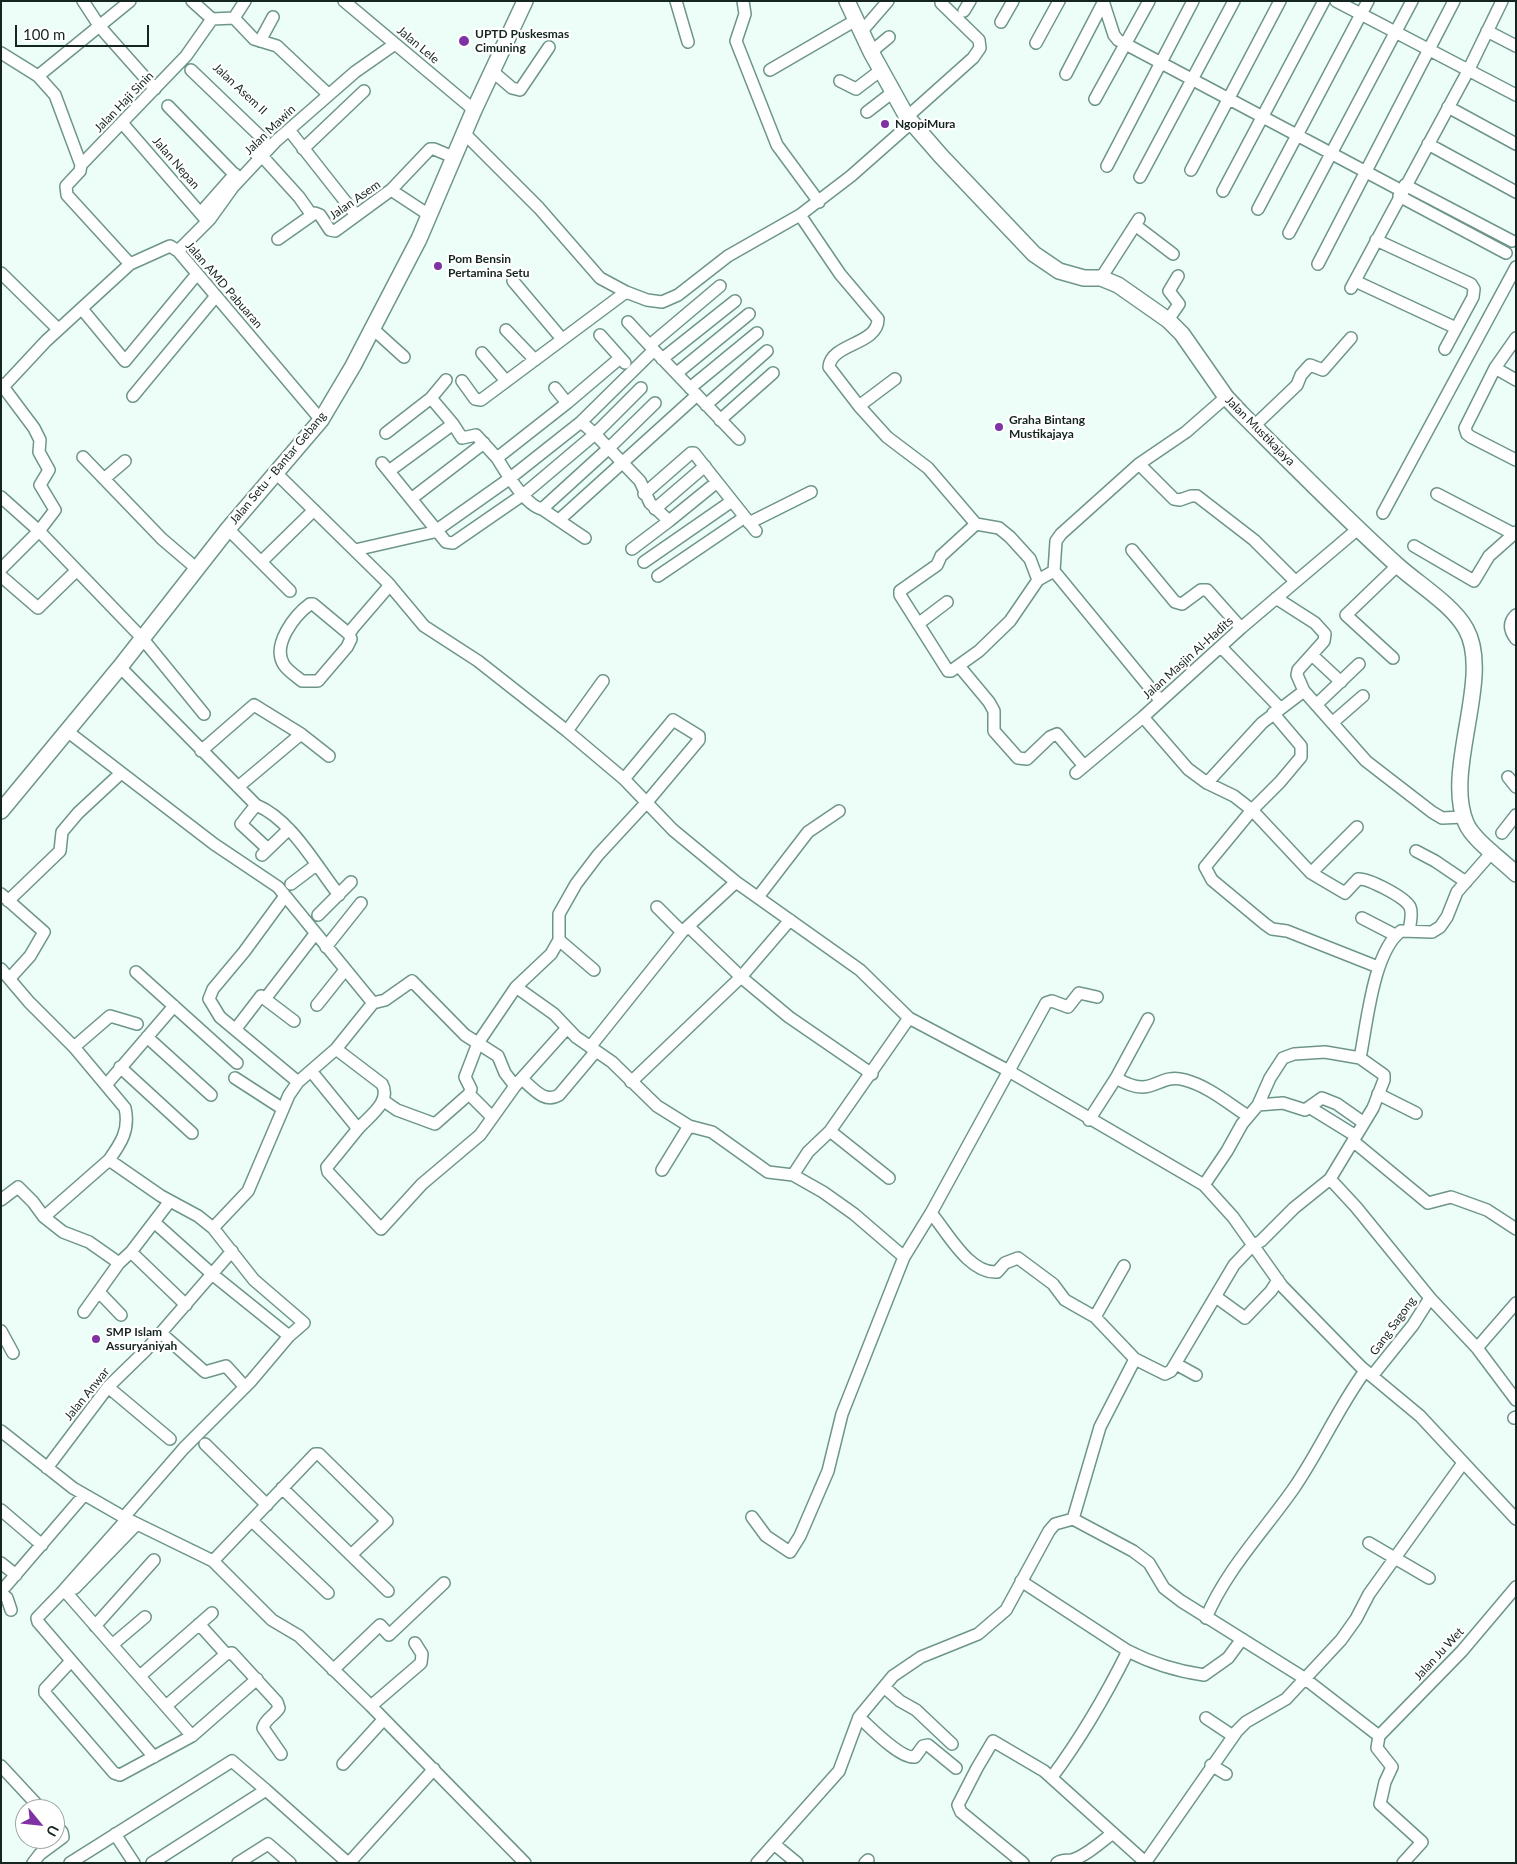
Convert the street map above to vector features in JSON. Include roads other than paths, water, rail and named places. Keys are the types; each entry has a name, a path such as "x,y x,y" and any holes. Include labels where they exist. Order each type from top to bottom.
{"main road":[{"name":"Jalan Setu - Bantar Gebang","path":"1,811 120,666 196,568 321,420 353,366 429,215 474,110 525,1"},
{"name":"Jalan Mustikajaya","path":"848,1 871,52 909,120 1034,254 1059,271 1084,278 1101,278 1118,285 1168,320 1182,334 1226,397 1254,426 1398,565 1458,617 1466,628 1473,648 1471,693 1460,788 1464,817 1471,831 1516,874"}],"street":[{"path":"83,1 100,27 155,89"},
{"path":"38,76 130,1"},
{"path":"192,1 212,18 234,18 254,39 277,46 328,94"},
{"path":"234,18 246,1"},
{"name":"Jalan Lele","path":"344,1 474,110"},
{"path":"676,1 688,42"},
{"path":"744,1 745,14 736,40 777,145 819,202"},
{"path":"770,70 859,26 888,1"},
{"path":"1001,22 1013,1"},
{"path":"1036,43 1059,1"},
{"path":"1103,1 1114,35 1126,44 1402,190 1506,253 1510,261 1516,266 1384,513"},
{"path":"1066,74 1103,1"},
{"path":"1095,99 1150,1"},
{"path":"1107,166 1193,1"},
{"path":"1140,176 1234,1"},
{"path":"1191,170 1280,1"},
{"path":"1224,191 1324,1"},
{"path":"1336,1 1516,95"},
{"path":"1258,210 1368,1"},
{"path":"1289,233 1412,1"},
{"path":"1318,264 1454,1"},
{"path":"1456,328 1353,284 1402,190 1468,71 1502,1"},
{"path":"464,133 545,215 600,278 626,292 656,302 668,300 728,256 819,202 909,120 973,58 980,48 979,40 941,3"},
{"path":"260,41 273,17"},
{"name":"Jalan Haji Sinin","path":"130,264 67,195 66,186 80,171 81,165 123,124 186,56 212,18"},
{"path":"1487,31 1516,46"},
{"path":"871,52 889,37"},
{"name":"Jalan Mawin","path":"178,251 261,155 328,94 395,44"},
{"path":"492,71 512,88 520,90 549,47"},
{"path":"1,53 38,76 59,102 81,165"},
{"name":"Jalan Asem II","path":"186,56 276,141"},
{"path":"146,140 207,216 234,174 264,143 264,140 191,70"},
{"path":"840,80 856,89 881,70"},
{"path":"303,149 364,91"},
{"path":"867,112 893,92"},
{"path":"168,106 234,174"},
{"path":"1448,107 1516,144"},
{"name":"Jalan Nepan","path":"123,124 207,216"},
{"path":"289,130 356,215"},
{"path":"1428,144 1516,192"},
{"path":"391,190 430,150 434,149 453,157"},
{"path":"261,155 299,197 311,214"},
{"name":"Jalan Asem","path":"278,239 311,214 320,215 332,231 391,190 429,215"},
{"path":"1402,190 1514,240 1506,253"},
{"path":"800,215 840,274 878,319 878,325 873,333 833,357 829,367 859,406 887,437 928,468 976,524 999,528 1010,537 1030,559 1038,580"},
{"path":"1101,278 1137,222 1173,254"},
{"path":"1376,240 1471,284 1473,297 1445,349"},
{"name":"Jalan AMD Pabuaran","path":"2,385 58,329 130,264 170,246 178,251 321,420"},
{"path":"82,309 125,361 197,274"},
{"path":"2,275 58,329"},
{"path":"1168,320 1179,304 1169,291 1178,276"},
{"path":"513,281 562,339"},
{"path":"355,550 436,530 509,479 581,422 720,286"},
{"path":"462,381 478,400 626,292"},
{"path":"133,396 216,296"},
{"path":"655,351 735,301"},
{"path":"677,374 749,314"},
{"path":"628,322 739,439"},
{"path":"372,328 404,357"},
{"path":"506,330 535,360"},
{"path":"559,520 623,464 693,392 757,333"},
{"path":"600,336 633,371"},
{"path":"1254,426 1298,385 1301,375 1310,365 1323,370 1351,338"},
{"path":"1516,338 1495,368 1465,428 1467,434 1516,460"},
{"path":"706,404 767,351"},
{"path":"482,353 506,381"},
{"path":"497,458 568,403 620,358"},
{"path":"1495,368 1516,380"},
{"path":"720,420 773,373"},
{"path":"859,406 896,379"},
{"path":"386,433 431,398 446,380"},
{"path":"1,569 39,531 55,510 40,485 49,471 39,452 40,440 2,385"},
{"path":"555,388 568,403"},
{"path":"453,424 385,467 446,542 452,543 524,494 596,434 641,388"},
{"path":"1160,700 1054,571 1056,560 1054,550 1056,541 1061,534 1140,464 1186,432 1226,397"},
{"path":"431,398 463,439 476,434 497,458 509,479 536,507 542,509 585,538"},
{"path":"542,509 655,403"},
{"path":"581,422 596,434 640,481 644,494 655,509 669,521"},
{"path":"412,500 484,443"},
{"path":"644,494 691,453 696,455 750,524"},
{"path":"83,456 162,539 196,568"},
{"path":"104,479 125,461"},
{"path":"1140,464 1174,499 1180,500 1197,496 1254,540 1296,581"},
{"path":"655,509 705,466"},
{"path":"276,473 390,585 424,626 478,661 567,731 624,779 673,830 736,882 860,970 909,1018 1007,1070 1089,1120 1204,1185 1233,1217 1278,1280 1369,1373 1420,1416 1516,1519"},
{"path":"632,549 717,482"},
{"path":"658,576 811,492"},
{"path":"1414,546 1474,580 1489,556 1514,532 1437,494"},
{"path":"1,497 39,531 142,638 204,714"},
{"path":"644,562 732,501"},
{"path":"261,562 314,510"},
{"path":"976,524 941,556 938,565 900,590 918,624 948,671 959,666 1010,621 1038,580 1054,571"},
{"name":"Jalan Masjin Al-Hadits","path":"1359,528 1241,628 1143,717 1188,769 1207,783 1234,796 1252,810 1312,873 1345,893 1358,879 1369,879 1406,902 1411,914 1409,931"},
{"path":"228,529 290,591"},
{"path":"1132,550 1175,602 1182,604 1201,590 1207,590 1241,628"},
{"path":"1393,658 1346,615 1398,565"},
{"path":"1,576 38,608 76,571"},
{"path":"349,634 313,604 310,604 293,622 284,636 281,647 284,665 302,681 318,681 347,647 350,639 349,634 390,585"},
{"path":"1276,598 1315,623 1325,634 1324,641 1298,670 1297,675 1304,691 1316,705 1366,761 1432,812 1442,818 1464,817"},
{"path":"918,624 947,602"},
{"path":"1516,615 1511,620 1510,627 1516,639"},
{"path":"1221,647 1276,710 1303,751 1301,757 1280,782 1252,810 1205,868 1212,880 1272,929 1287,931 1378,967"},
{"path":"1312,655 1341,682"},
{"path":"1316,705 1359,664"},
{"path":"120,666 201,751 256,805 275,815 289,830 338,895"},
{"path":"959,666 989,702 994,710 994,731 1018,758 1026,759 1050,736 1057,734 1080,770 1143,717"},
{"path":"567,731 603,681"},
{"path":"1207,783 1276,710 1304,691"},
{"path":"1332,723 1362,696"},
{"path":"201,751 254,705 301,734 329,756"},
{"path":"384,1101 397,1110 422,1121 435,1124 469,1094 471,1089 465,1077 478,1043 516,987 550,954 558,940 559,914 576,884 598,855 647,802 699,740 696,732 673,720 624,779"},
{"path":"67,731 120,774 214,844 278,887 314,934 373,1003"},
{"path":"238,787 301,734"},
{"path":"10,978 30,956 44,932 4,897 60,851 62,832 78,813 120,774"},
{"path":"1508,777 1516,787"},
{"path":"256,805 241,824 265,852 289,830"},
{"path":"758,897 808,832 839,811"},
{"path":"1502,833 1516,815"},
{"path":"1312,873 1357,827"},
{"path":"1416,851 1435,861 1466,882"},
{"path":"1360,1058 1378,967 1395,935 1401,931 1432,932 1440,927 1447,917 1452,900 1493,851"},
{"path":"291,884 316,865"},
{"path":"318,916 350,882"},
{"path":"213,1228 248,1191 283,1109 298,1082 336,1049 373,1003 384,1000 412,981 465,1035 498,1056 505,1073 546,1099 553,1099 559,1095 685,930 736,882"},
{"path":"285,896 244,952 213,989 208,1000 220,1017 298,1082"},
{"path":"326,947 361,903"},
{"path":"657,907 789,1018 872,1074"},
{"path":"1362,918 1395,935"},
{"path":"631,1082 741,977 790,920"},
{"path":"265,999 314,934"},
{"path":"558,940 594,970"},
{"path":"1,969 29,1002 74,1047 106,1084 124,1108 128,1120 122,1141 108,1160 44,1218"},
{"path":"317,1005 345,970"},
{"path":"136,972 237,1063"},
{"path":"516,987 554,1014 593,1049 612,1062 657,1106 688,1126 712,1132 768,1172 793,1175 854,1214 904,1257"},
{"path":"752,1517 766,1536 790,1552 800,1536 828,1471 842,1414 904,1257 932,1213 985,1116 1007,1070 1046,1003 1052,1001 1068,1007 1079,993 1098,997"},
{"path":"238,1026 261,996 294,1021"},
{"path":"106,1084 174,1006"},
{"path":"74,1047 100,1022 110,1016 137,1024"},
{"path":"793,1175 808,1152 830,1131 872,1074 909,1018"},
{"path":"1089,1120 1116,1078 1148,1019"},
{"path":"336,1049 382,1084 386,1091 384,1101 327,1167 328,1172 381,1229 422,1184 480,1135 518,1082 568,1028"},
{"path":"147,1037 211,1095"},
{"path":"932,1213 972,1265 988,1273 997,1272 1005,1263 1018,1258 1053,1284 1065,1300 1094,1318 1135,1359 1165,1374 1172,1371 1234,1265 1294,1208 1330,1179 1364,1123 1384,1080 1384,1075 1360,1058 1325,1052 1286,1056 1270,1078 1258,1105 1248,1116 1204,1185"},
{"path":"120,1067 192,1133"},
{"path":"311,1071 357,1130"},
{"path":"235,1078 283,1109"},
{"path":"1116,1078 1131,1087 1143,1089 1163,1081 1184,1080 1213,1093 1248,1116"},
{"path":"469,1094 492,1117"},
{"path":"1378,1094 1416,1113"},
{"path":"1258,1105 1282,1103 1305,1110 1317,1099 1326,1099 1364,1123"},
{"path":"1309,1107 1355,1138 1428,1203 1450,1197 1487,1210 1516,1228"},
{"path":"662,1170 688,1126"},
{"path":"830,1131 889,1178"},
{"path":"108,1160 170,1201 184,1207 213,1228 254,1280 304,1323 289,1336 245,1387 184,1448 129,1520 37,1618 38,1622 154,1757"},
{"path":"1330,1179 1356,1207 1430,1298"},
{"path":"1,1200 18,1187 33,1202 44,1218 63,1232 89,1242 119,1263"},
{"path":"84,1312 119,1263 131,1252 170,1201"},
{"path":"154,1222 212,1274 289,1336"},
{"name":"Jalan Anwar","path":"47,1468 108,1387 161,1333 232,1250"},
{"path":"131,1252 186,1305"},
{"path":"1094,1318 1124,1266"},
{"path":"1216,1297 1245,1318 1271,1291 1278,1280"},
{"path":"99,1292 121,1315"},
{"name":"Gang Sagong","path":"1206,1618 1216,1594 1295,1486 1350,1391 1413,1325 1430,1298 1476,1348 1516,1400"},
{"path":"1476,1348 1516,1302"},
{"path":"1,1331 13,1353"},
{"path":"161,1333 205,1372 226,1366 245,1387"},
{"path":"1073,1519 1100,1426 1135,1359"},
{"path":"1176,1364 1196,1374"},
{"path":"108,1387 170,1439"},
{"path":"2,1432 84,1495 129,1520 213,1561 272,1620 299,1636 434,1769 525,1863"},
{"path":"205,1444 267,1505"},
{"path":"213,1561 312,1456 319,1454 387,1521 352,1554"},
{"path":"1023,1863 961,1812 958,1805 970,1779 993,1741 1052,1777 1145,1863 1233,1736 1246,1722 1286,1699 1341,1640 1356,1620 1369,1594 1463,1463"},
{"path":"282,1488 388,1591"},
{"path":"11,1610 3,1590 84,1495"},
{"path":"1,1510 42,1544"},
{"path":"757,1863 838,1772 859,1717 894,1676 921,1657 978,1634 1006,1610 1052,1527 1073,1519 1133,1551 1149,1562 1164,1588 1206,1618 1242,1638 1304,1678 1379,1736 1377,1748 1392,1767 1385,1782 1380,1804 1422,1842 1403,1862"},
{"path":"252,1521 328,1592"},
{"path":"1369,1543 1429,1578"},
{"path":"96,1626 154,1560"},
{"path":"1,1563 16,1575"},
{"path":"1021,1582 1128,1651 1151,1663 1178,1671 1204,1675 1228,1658 1242,1638"},
{"path":"333,1670 380,1625 389,1635 444,1583"},
{"name":"Jalan Ju Wet","path":"1379,1736 1462,1651 1516,1587"},
{"path":"64,1590 192,1736"},
{"path":"140,1676 212,1612"},
{"path":"112,1645 145,1617"},
{"path":"199,1624 226,1654"},
{"path":"371,1706 421,1662 422,1654 415,1643"},
{"path":"1052,1777 1070,1753 1128,1651"},
{"path":"166,1706 226,1654 232,1653 238,1657 277,1702 279,1708 265,1722 263,1728 281,1754"},
{"path":"71,1661 45,1689 45,1693 114,1773 125,1774 192,1736 257,1679"},
{"path":"884,1687 900,1701 916,1710 952,1744"},
{"path":"859,1717 901,1753 915,1757 923,1746 928,1745 956,1768"},
{"path":"1206,1718 1233,1736"},
{"path":"343,1764 384,1720"},
{"path":"70,1863 232,1761 351,1862 434,1769"},
{"path":"1212,1765 1226,1774"},
{"path":"1,1766 32,1799"},
{"path":"152,1863 266,1790"},
{"path":"1057,1863 1064,1859 1072,1860 1113,1833"},
{"path":"115,1834 134,1863"},
{"path":"238,1863 268,1844 290,1863"},
{"path":"774,1844 797,1863"},
{"path":"33,1863 47,1849"}],"place":[{"name":"UPTD Puskesmas Cimuning","path":"464,41"},
{"name":"NgopiMura","path":"885,124"},
{"name":"Pom Bensin Pertamina Setu","path":"438,266"},
{"name":"Graha Bintang Mustikajaya","path":"999,427"},
{"name":"SMP Islam Assuryaniyah","path":"96,1339"}]}
